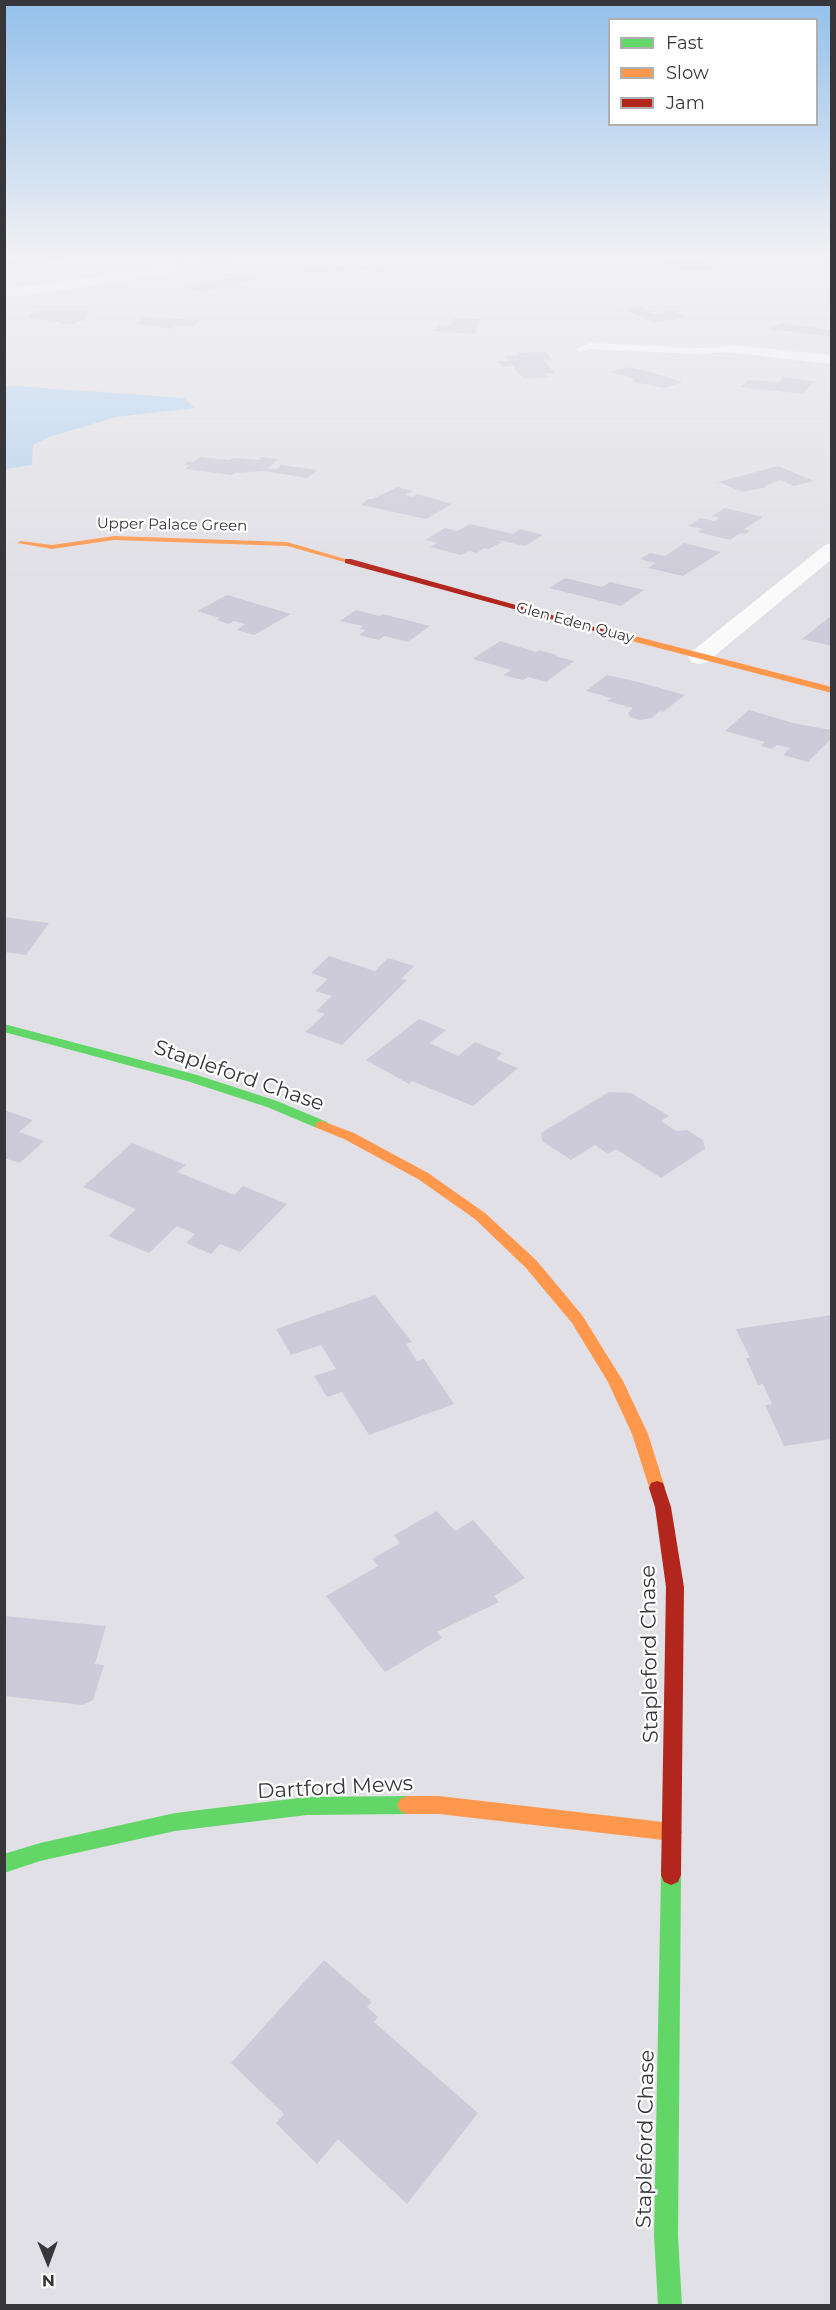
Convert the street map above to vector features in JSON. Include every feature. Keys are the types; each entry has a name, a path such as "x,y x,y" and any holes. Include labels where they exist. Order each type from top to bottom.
{"street":[{"name":"Upper Palace Green","path":"21,543 52,547 114,538 287,544"},
{"name":"Glen Eden Quay","path":"287,544 699,657 831,690"},
{"path":"699,657 831,549"},
{"name":"Stapleford Chase","path":"4,1028 192,1078 272,1104 349,1136 423,1176 480,1216 539,1273 577,1319 615,1381 640,1434 663,1507 675,1587 666,2235 670,2306"},
{"name":"Dartford Mews","path":"4,1864 40,1852 175,1822 307,1806 439,1805 672,1832"}],"water":[{"path":"5,387 184,398 195,408 116,417 49,437 33,445 32,465 5,469"}],"building":[{"path":"499,364 547,364 555,373 544,374 547,377 525,379 515,370 514,366 502,367"},
{"path":"627,367 683,382 664,388 634,382 632,380 635,379 609,372"},
{"path":"783,377 814,381 803,394 741,387 748,380 779,382"},
{"path":"200,457 259,460 262,457 278,459 268,468 277,469 281,465 317,470 307,478 264,471 232,475 185,469 190,465 184,465 188,461 193,462"},
{"path":"778,466 814,481 794,486 780,480 765,486 767,487 743,492 718,482"},
{"path":"397,487 413,491 405,495 412,497 417,494 452,504 426,519 361,505 368,499 373,499"},
{"path":"725,508 763,517 744,529 750,531 745,534 740,533 730,540 698,532 702,529 688,526 701,518 714,521 719,518 712,516"},
{"path":"470,524 513,534 520,529 543,535 525,546 493,539 502,542 477,553 469,551 461,555 430,547 437,543 425,540 445,528 457,531"},
{"path":"684,543 721,552 683,576 648,568 656,563 640,559 650,553 665,556"},
{"path":"565,578 602,587 610,582 644,590 621,606 549,588"},
{"path":"227,595 291,614 254,635 237,630 245,624 234,621 229,624 216,620 220,618 197,611"},
{"path":"356,610 430,626 408,642 384,636 379,640 359,635 366,630 360,629 363,626 340,621"},
{"path":"832,615 832,646 802,639"},
{"path":"500,641 574,661 546,682 528,677 523,680 503,675 511,670 473,659"},
{"path":"607,675 685,695 663,712 660,711 652,718 640,720 630,717 628,713 633,708 607,701 612,698 586,691"},
{"path":"749,710 797,724 832,730 832,738 808,762 783,755 790,748 777,745 772,749 761,746 765,742 725,731"},
{"path":"4,917 49,923 26,955 4,952"},
{"path":"329,956 375,971 388,958 414,966 401,979 407,980 342,1045 305,1032 325,1014 316,1011 332,996 315,991 328,979 311,973"},
{"path":"419,1019 446,1030 430,1043 458,1056 475,1042 502,1053 496,1059 518,1068 473,1106 412,1081 409,1084 366,1060"},
{"path":"609,1092 631,1093 669,1116 661,1121 676,1131 687,1130 703,1140 705,1149 661,1178 616,1149 608,1154 595,1145 571,1160 542,1141 541,1133"},
{"path":"4,1110 33,1120 19,1132 44,1141 20,1163 4,1158"},
{"path":"132,1143 186,1165 177,1172 234,1195 243,1186 287,1204 240,1252 220,1244 211,1254 186,1243 195,1234 177,1226 149,1253 108,1236 136,1209 83,1187"},
{"path":"375,1295 412,1342 406,1344 417,1361 424,1359 454,1404 369,1435 342,1392 327,1397 314,1376 336,1369 321,1345 291,1355 276,1329"},
{"path":"832,1315 832,1439 784,1446 765,1405 772,1404 763,1384 758,1385 746,1358 750,1358 736,1329"},
{"path":"437,1511 455,1531 473,1520 525,1578 494,1596 499,1602 437,1632 442,1638 385,1672 326,1596 378,1566 372,1559 400,1543 394,1535"},
{"path":"4,1616 106,1626 95,1664 104,1665 93,1700 83,1705 4,1696"},
{"path":"324,1960 372,2002 367,2007 378,2017 374,2022 478,2113 407,2204 338,2139 317,2164 276,2123 284,2114 231,2063"}],"traffic: fast":[{"path":"4,1028 192,1078 272,1104 322,1125"},
{"path":"4,1864 40,1852 175,1822 307,1806 407,1805"},
{"path":"670,2306 666,2236 671,1875"}],"traffic: slow":[{"path":"21,543 52,547 114,538 287,544 348,561"},
{"path":"623,636 832,690"},
{"path":"322,1125 349,1136 423,1176 480,1216 531,1264 577,1319 615,1381 640,1434 657,1488"},
{"path":"407,1805 439,1805 672,1832"}],"traffic: jam":[{"path":"348,561 623,636"},
{"path":"657,1488 663,1507 675,1587 671,1875"}]}
